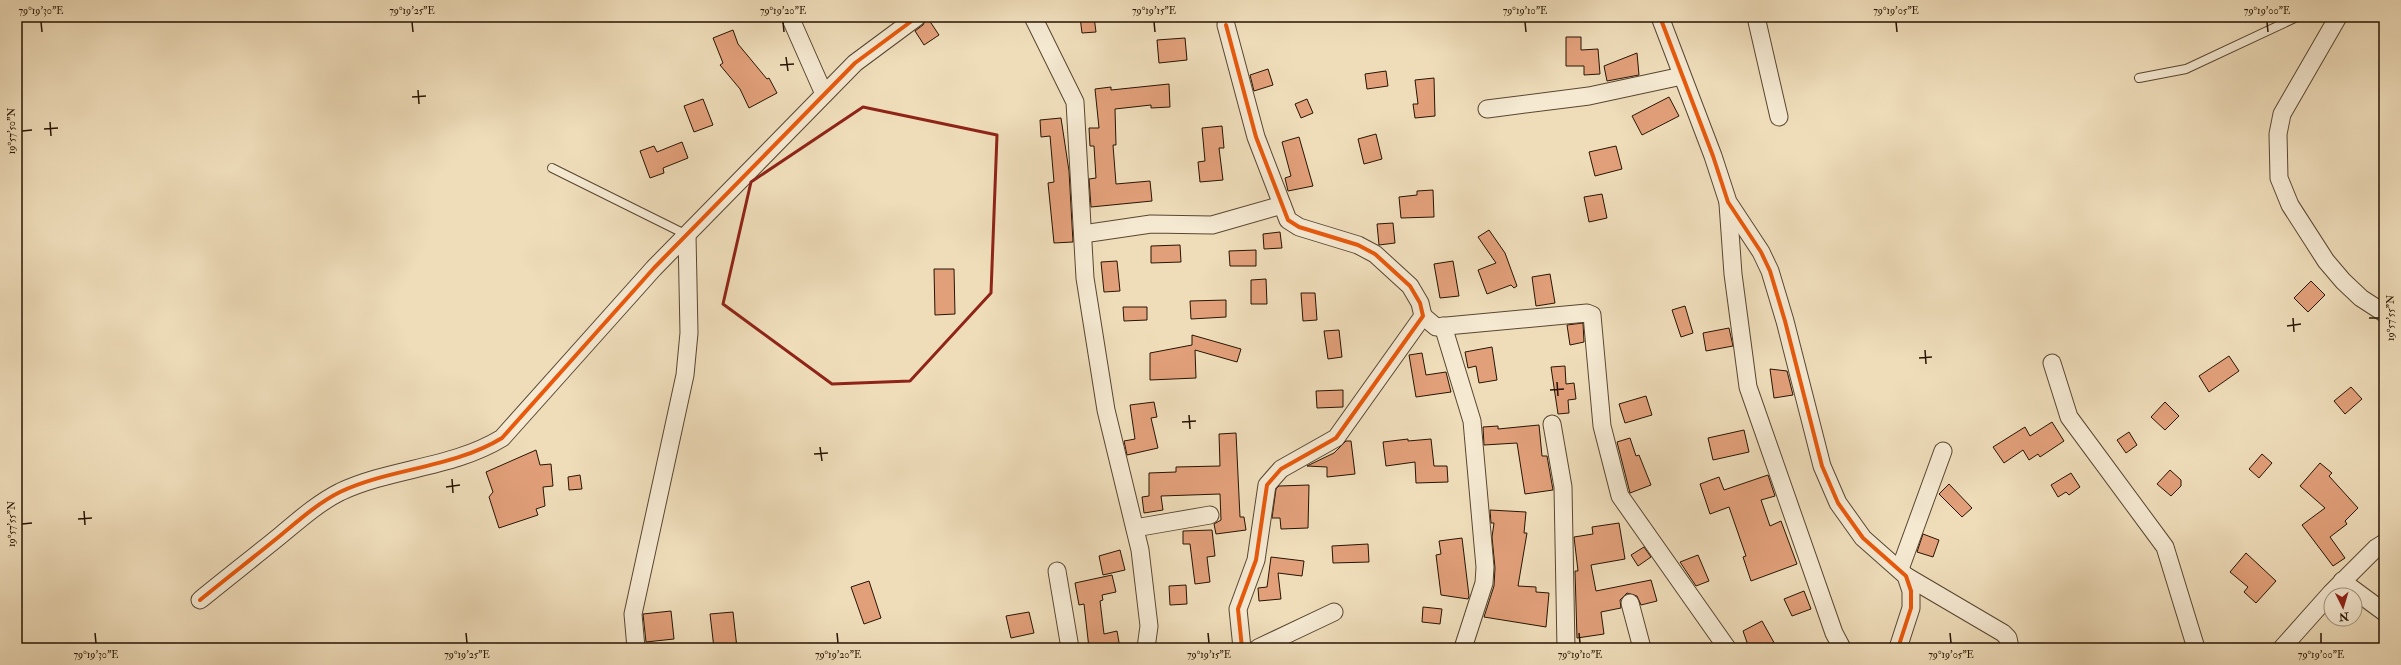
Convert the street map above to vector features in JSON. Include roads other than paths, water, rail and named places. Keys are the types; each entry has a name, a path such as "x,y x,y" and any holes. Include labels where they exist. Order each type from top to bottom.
{"street":[{"path":"790,17 824,94"},
{"path":"200,600 327,500 340,492 384,477 443,462 483,448 502,438 654,268 824,94 855,63 917,17"},
{"path":"1033,17 1075,102 1085,278 1106,410 1135,528 1149,626 1146,648"},
{"path":"1660,17 1713,156 1728,202 1733,274 1748,387 1834,633 1842,648"},
{"path":"1756,17 1779,117"},
{"path":"2338,17 2282,114 2278,134 2279,178 2290,205 2326,261 2343,281 2361,298 2384,313"},
{"path":"1226,25 1256,137 1282,204 1292,224 1358,245 1375,254 1410,286 1420,303 1423,316 1436,327 1587,313 1592,315 1602,426 1620,496 1727,648"},
{"path":"1487,109 1589,96 1682,76"},
{"path":"1728,202 1762,252 1770,271 1786,322 1822,466 1838,503 1863,538 1903,572 2003,633 2008,638 2010,648"},
{"path":"1082,234 1151,224 1212,225 1282,204"},
{"path":"636,648 633,614 685,375 690,333 687,234"},
{"path":"1242,648 1238,609 1257,556 1267,485 1281,469 1336,438 1423,316"},
{"path":"1444,326 1472,421 1485,567 1484,584 1463,648"},
{"path":"2052,363 2069,417 2164,547 2196,648"},
{"path":"1552,424 1563,487 1566,648"},
{"path":"1898,648 1911,608 1911,591 1903,572 1943,451"},
{"path":"1135,528 1210,515"},
{"path":"2282,648 2342,581 2384,542"},
{"path":"1056,571 1069,648"},
{"path":"2342,581 2384,612"},
{"path":"1630,603 1642,648"},
{"path":"1258,648 1334,612"}],"lane":[{"path":"2139,78 2186,69 2297,17"},
{"path":"552,168 687,234"}]}
